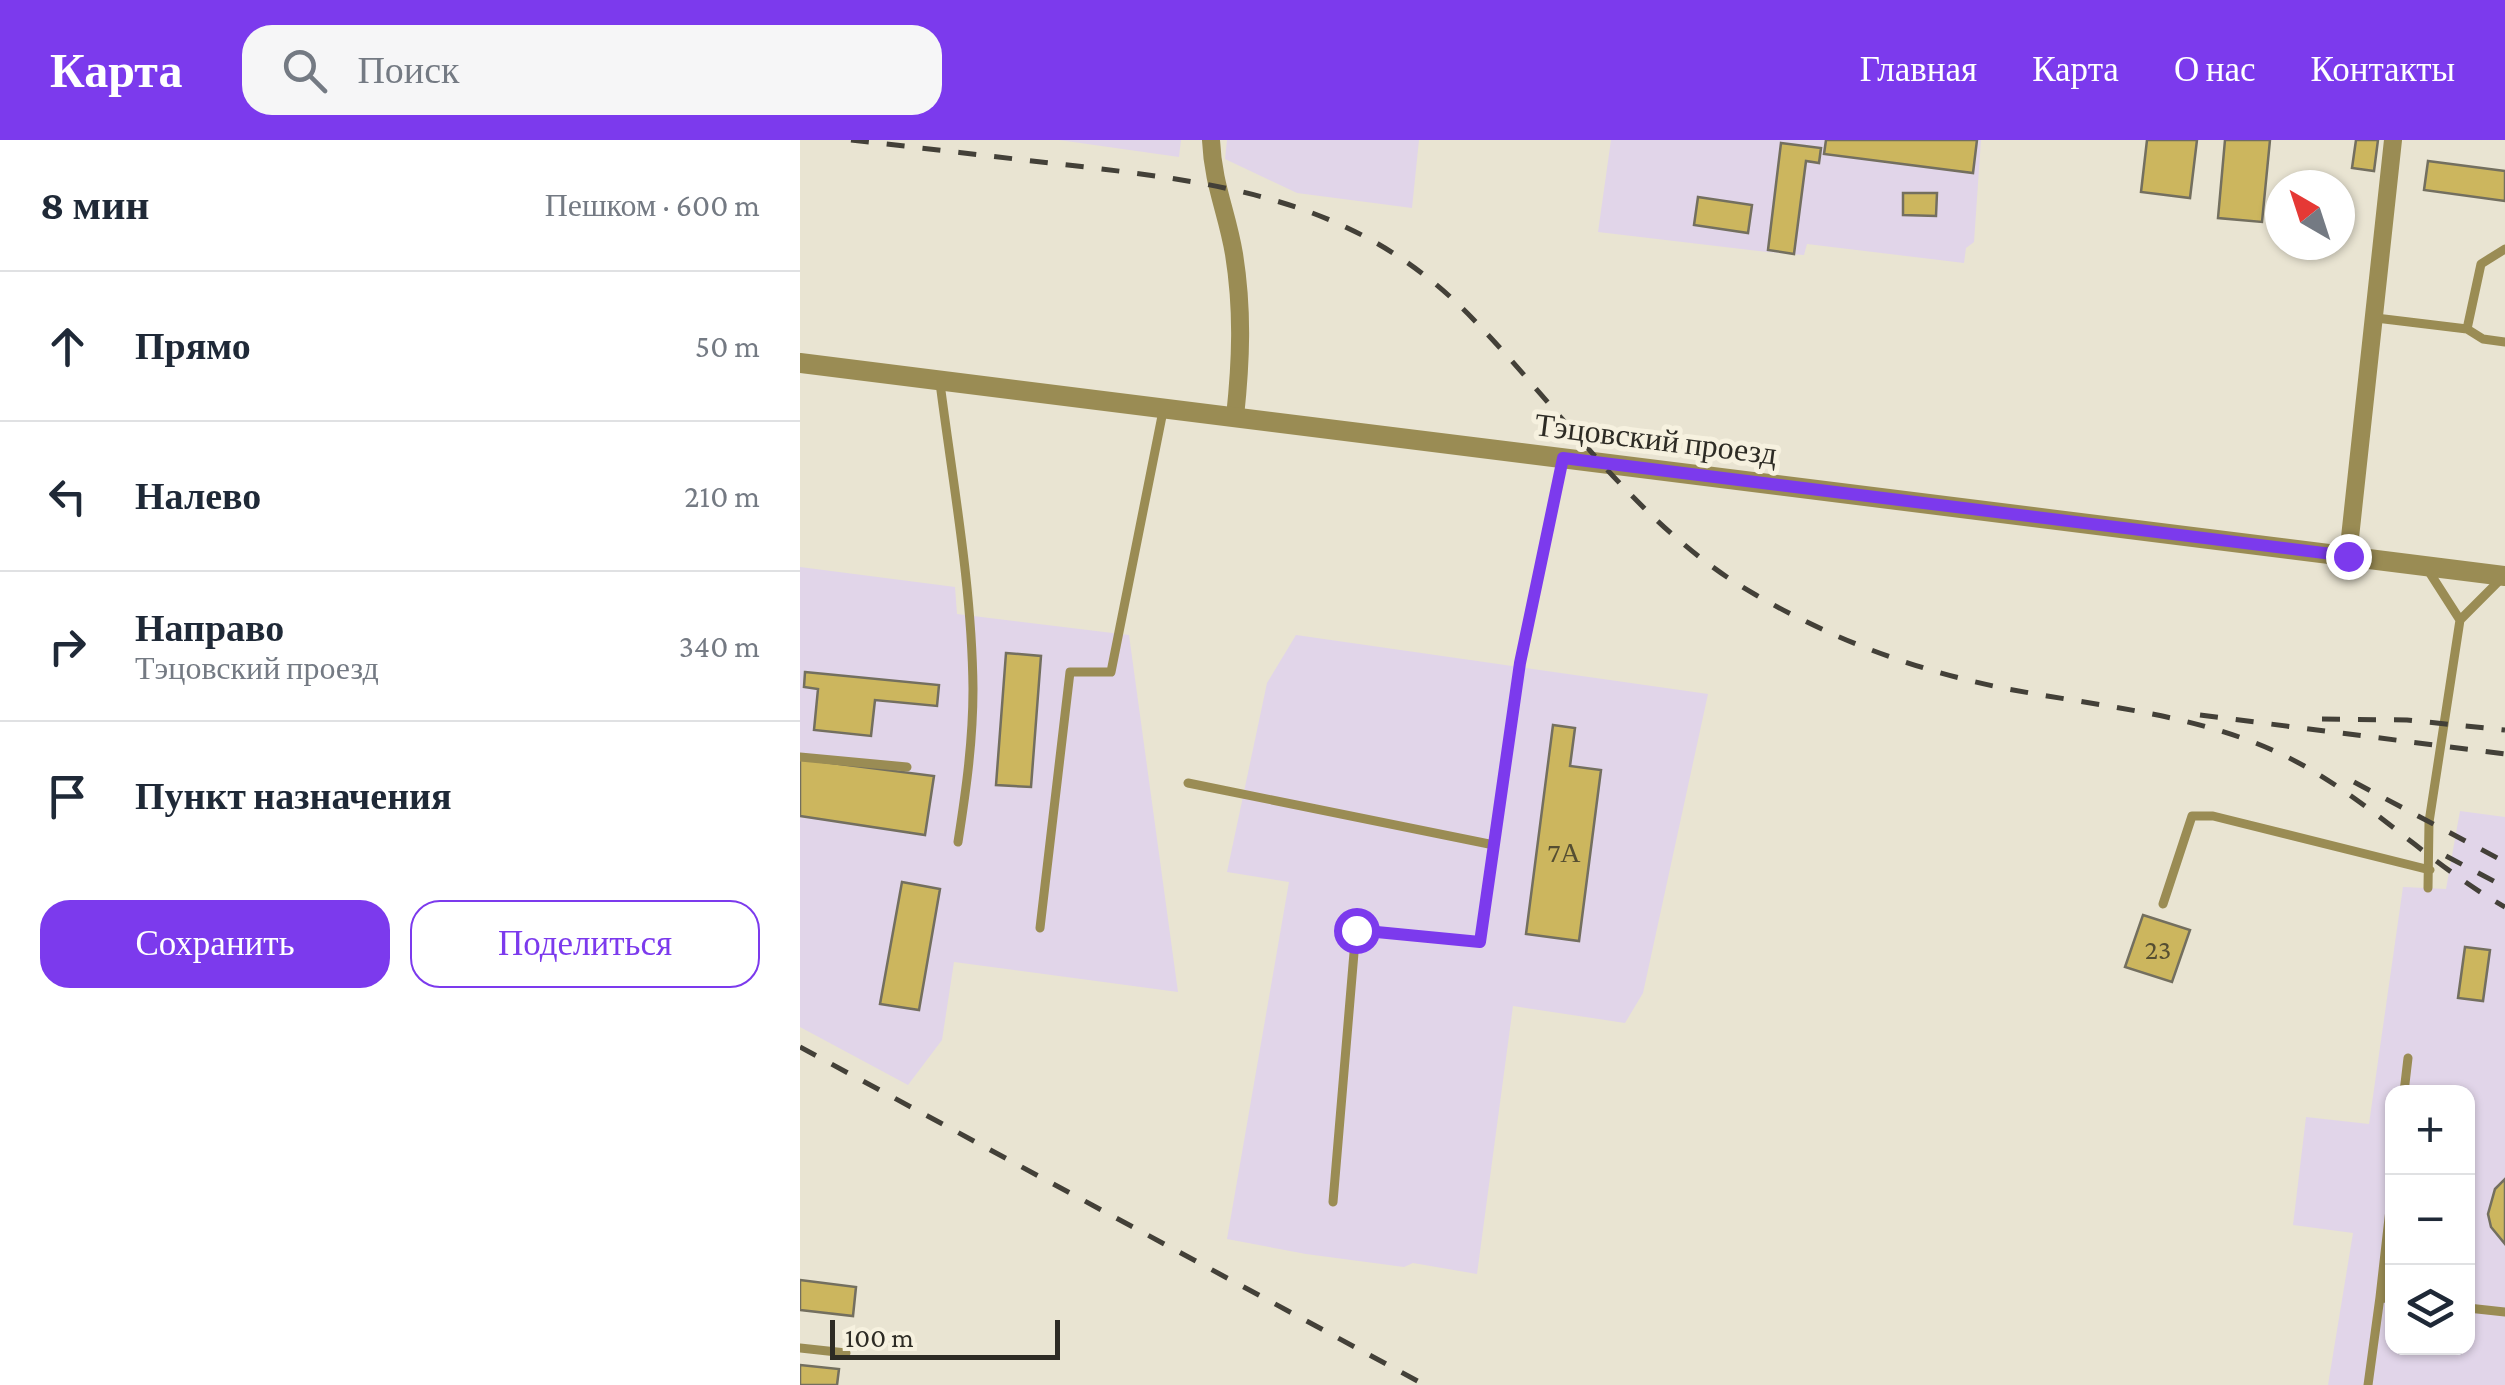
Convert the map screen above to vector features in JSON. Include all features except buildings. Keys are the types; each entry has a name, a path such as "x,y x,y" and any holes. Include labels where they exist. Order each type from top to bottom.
{"street":[{"path":"1211,140 1213,182 1233,251 1243,341 1235,417"},
{"path":"2348,556 2393,140"},
{"name":"Тэцовский проезд","path":"800,363 2504,576"}],"lane":[{"path":"2467,329 2481,264 2505,249"},
{"path":"2376,318 2467,329 2483,339 2505,342"},
{"path":"940,380 966,586 973,688 971,754 958,842"},
{"path":"1040,928 1070,672 1111,672 1163,408"},
{"path":"1333,1202 1356,930 1480,942 1520,663 1563,458"},
{"path":"2426,566 2460,620"},
{"path":"2428,888 2427,844 2460,620 2504,576"},
{"path":"800,757 907,767"},
{"path":"1188,783 1494,845"},
{"path":"2163,904 2192,816 2213,816 2430,870"},
{"path":"2405,1085 2408,1058"},
{"path":"2368,1385 2385,1253"},
{"path":"2380,1297 2385,1297"},
{"path":"2475,1309 2505,1312"},
{"path":"800,1348 846,1353"}],"shaded area":[{"path":"1059,140 1181,140 1179,157"},
{"path":"1227,140 1419,140 1412,208 1297,193 1225,159"},
{"path":"1611,140 1981,140 1974,242 1966,248 1964,263 1807,244 1804,255 1598,232"},
{"path":"800,567 955,587 957,614 1129,635 1178,992 954,962 942,1040 908,1085 800,1027"},
{"path":"1296,635 1708,694 1643,993 1625,1023 1513,1006 1477,1274 1413,1263 1404,1267 1306,1254 1227,1239 1289,882 1227,872 1267,683"},
{"path":"2460,811 2505,817 2505,1385 2328,1385 2353,1233 2293,1225 2306,1117 2369,1124 2403,887 2446,889"}],"railway":[{"path":"851,140 1180,180 1286,204 1335,222 1383,247 1429,279 1507,355 1640,504 1676,538 1756,595 1845,639 1938,672 2003,688 2143,712 2246,739 2339,787 2505,907"},
{"path":"2200,715 2505,754"},
{"path":"2322,719 2407,720 2505,730"},
{"path":"2354,782 2505,862"},
{"path":"2446,856 2505,887"},
{"path":"800,1047 1425,1385"}],"route":[{"path":"1356,930 1480,942 1520,663 1563,458 2348,556"}]}
